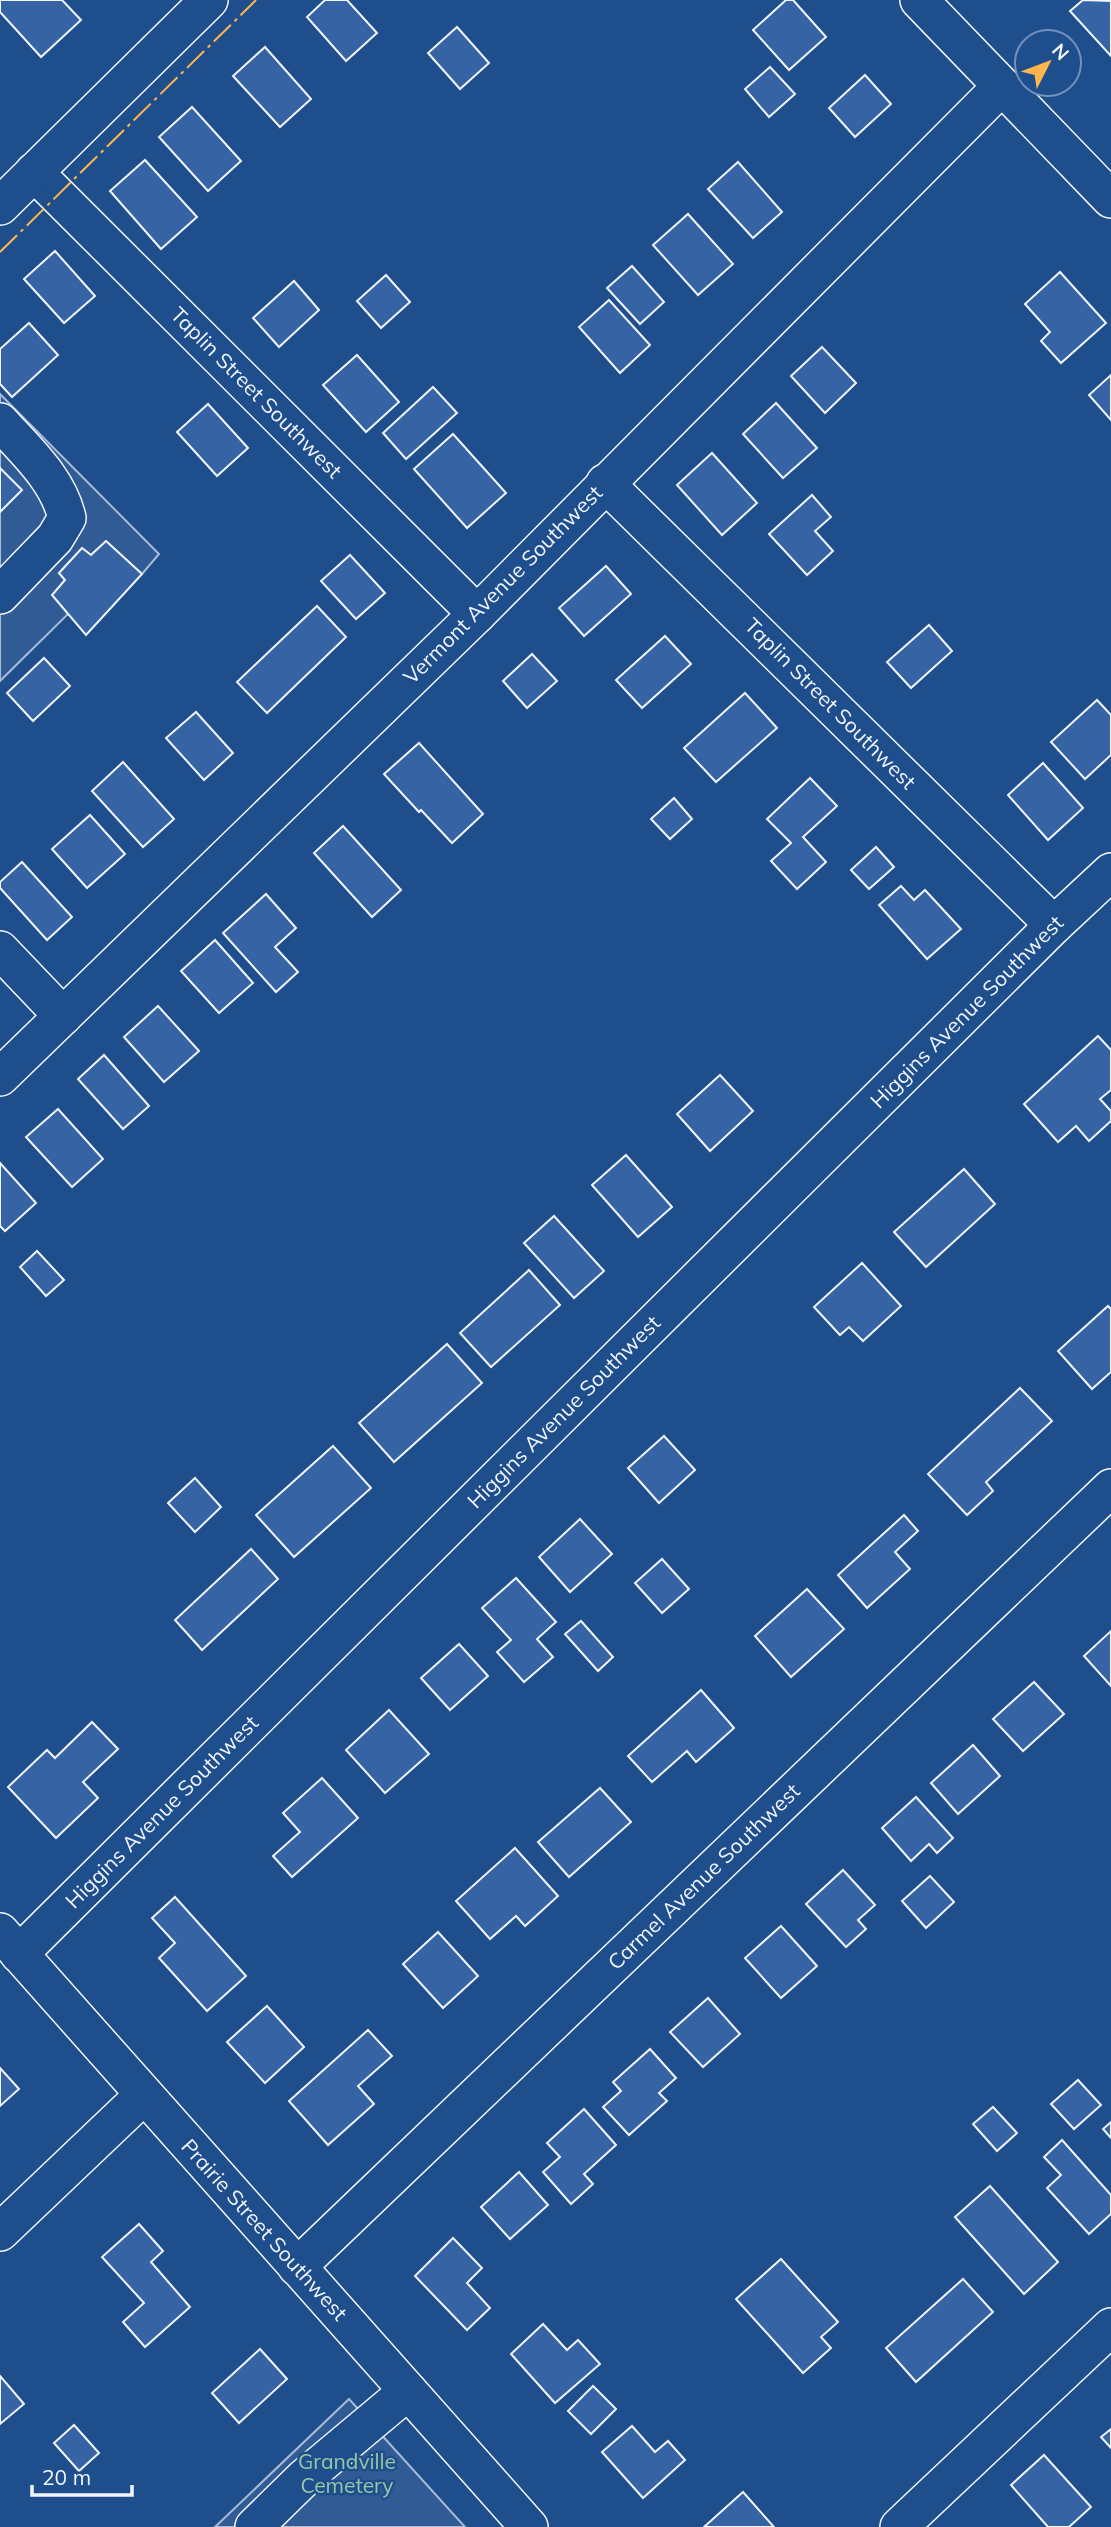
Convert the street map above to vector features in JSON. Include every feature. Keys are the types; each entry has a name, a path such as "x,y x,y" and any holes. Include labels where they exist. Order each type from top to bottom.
{"street":[{"path":"919,0 1111,199"},
{"path":"0,206 195,5"},
{"name":"Vermont Avenue Southwest","path":"0,1077 477,614 1001,87"},
{"name":"Taplin Street Southwest","path":"34,172 477,614"},
{"path":"0,422 45,472 63,499 67,517 55,538 0,596"},
{"name":"Taplin Street Southwest","path":"605,483 1054,925"},
{"name":"Higgins Avenue Southwest","path":"9,1943 1111,872"},
{"path":"0,950 63,1016"},
{"name":"Carmel Avenue Southwest","path":"297,2267 1111,1488"},
{"name":"Prairie Street Southwest","path":"9,1943 529,2527"},
{"path":"0,2232 144,2095"},
{"path":"899,2527 1111,2327"},
{"path":"254,2527 304,2478 408,2391"}],"shaded area":[{"path":"0,394 159,554 142,574 106,541 91,555 82,548 59,573 65,580 53,595 68,614 0,681"},
{"name":"Grandville Cemetery","path":"349,2399 465,2527 215,2527"}],"building":[{"path":"0,0 62,0 81,20 41,57 0,12"},
{"path":"325,0 347,0 377,33 346,61 307,17"},
{"path":"786,0 793,0 826,37 789,70 753,30"},
{"path":"1083,0 1111,1 1111,56 1070,11"},
{"path":"457,27 489,63 460,89 428,53"},
{"path":"265,47 311,99 280,127 233,76"},
{"path":"770,67 795,94 769,117 745,89"},
{"path":"865,75 891,104 855,137 829,108"},
{"path":"192,107 241,161 208,191 159,137"},
{"path":"145,160 197,217 161,249 110,191"},
{"path":"738,162 782,212 753,238 708,189"},
{"path":"688,214 733,264 698,295 653,245"},
{"path":"55,251 95,296 64,323 24,279"},
{"path":"632,266 664,302 640,324 607,288"},
{"path":"1060,272 1106,323 1061,363 1041,341 1050,332 1025,304"},
{"path":"386,275 410,302 381,328 357,301"},
{"path":"294,281 319,310 279,347 253,318"},
{"path":"609,300 650,345 620,373 579,327"},
{"path":"29,323 58,355 12,397 0,384 0,349"},
{"path":"822,347 856,383 825,413 791,376"},
{"path":"357,355 399,402 366,432 323,385"},
{"path":"1111,375 1111,420 1089,395"},
{"path":"433,387 457,413 406,459 383,433"},
{"path":"776,403 817,448 783,478 743,434"},
{"path":"208,404 248,448 217,476 177,432"},
{"path":"453,434 506,493 467,528 414,469"},
{"path":"712,453 757,503 722,535 677,485"},
{"path":"0,468 22,490 0,512"},
{"path":"812,495 831,517 815,531 833,551 807,575 769,534"},
{"path":"106,541 142,574 86,635 52,595 65,580 59,573 82,548 91,555"},
{"path":"350,555 385,593 356,619 321,581"},
{"path":"606,566 631,594 584,636 559,608"},
{"path":"317,606 346,637 267,713 237,682"},
{"path":"929,625 952,651 911,688 887,662"},
{"path":"665,636 691,664 642,708 616,680"},
{"path":"532,654 557,681 527,708 503,681"},
{"path":"44,658 70,686 33,721 7,693"},
{"path":"745,693 777,728 716,782 684,748"},
{"path":"1097,700 1111,715 1111,755 1085,779 1051,742"},
{"path":"196,712 233,753 204,780 166,738"},
{"path":"419,743 483,814 452,843 384,774"},
{"path":"123,762 174,819 143,847 92,791"},
{"path":"1043,763 1083,808 1048,840 1008,795"},
{"path":"810,778 837,806 803,837 826,862 797,889 771,861 791,843 767,819"},
{"path":"674,798 692,819 670,839 651,819"},
{"path":"90,815 125,854 87,888 52,849"},
{"path":"343,826 401,890 372,917 314,853"},
{"path":"876,847 894,867 869,889 851,870"},
{"path":"22,862 72,917 47,940 0,888 0,882"},
{"path":"901,886 914,900 925,890 961,929 927,959 879,905"},
{"path":"266,894 296,928 275,947 298,972 276,992 223,933"},
{"path":"215,940 253,983 219,1013 181,971"},
{"path":"158,1006 199,1051 164,1082 124,1037"},
{"path":"1098,1036 1111,1050 1111,1090 1100,1099 1111,1111 1111,1121 1089,1141 1076,1126 1058,1142 1024,1104"},
{"path":"104,1055 149,1106 123,1129 78,1079"},
{"path":"720,1075 753,1111 710,1151 677,1114"},
{"path":"58,1109 103,1159 72,1187 26,1137"},
{"path":"626,1155 672,1207 638,1237 592,1185"},
{"path":"0,1163 36,1203 5,1231 0,1226"},
{"path":"964,1169 995,1204 926,1267 894,1232"},
{"path":"554,1216 604,1271 574,1298 524,1243"},
{"path":"37,1251 64,1280 46,1296 20,1267"},
{"path":"862,1263 901,1306 863,1341 849,1327 840,1335 814,1307"},
{"path":"529,1270 560,1305 491,1367 460,1333"},
{"path":"1108,1306 1111,1309 1111,1372 1092,1389 1058,1351"},
{"path":"447,1344 482,1383 394,1462 359,1423"},
{"path":"1020,1388 1052,1421 986,1482 993,1491 967,1515 928,1474"},
{"path":"664,1436 695,1470 659,1503 628,1468"},
{"path":"333,1446 371,1488 294,1557 256,1515"},
{"path":"195,1478 221,1507 195,1532 168,1503"},
{"path":"904,1515 918,1531 895,1552 910,1569 867,1608 838,1575"},
{"path":"580,1519 612,1554 570,1592 539,1557"},
{"path":"251,1549 278,1579 202,1650 175,1620"},
{"path":"662,1559 689,1589 662,1613 635,1583"},
{"path":"516,1578 556,1622 537,1639 553,1657 524,1682 497,1652 511,1640 482,1608"},
{"path":"807,1589 844,1629 791,1677 755,1636"},
{"path":"581,1621 613,1657 598,1671 565,1634"},
{"path":"1111,1631 1111,1686 1084,1656"},
{"path":"459,1644 488,1676 450,1710 421,1678"},
{"path":"1034,1682 1064,1714 1023,1751 993,1719"},
{"path":"701,1690 734,1728 696,1762 687,1751 652,1782 628,1756"},
{"path":"389,1710 429,1754 385,1793 346,1750"},
{"path":"92,1722 118,1749 83,1782 98,1798 56,1838 8,1787 47,1750 55,1758"},
{"path":"973,1745 1000,1776 958,1814 931,1783"},
{"path":"322,1778 358,1818 292,1877 273,1856 300,1832 283,1813"},
{"path":"600,1788 631,1822 569,1877 538,1842"},
{"path":"916,1797 953,1838 937,1853 929,1844 911,1861 882,1828"},
{"path":"515,1848 558,1896 525,1926 516,1916 490,1939 456,1901"},
{"path":"843,1870 875,1905 858,1920 866,1929 846,1947 806,1904"},
{"path":"930,1876 954,1902 926,1928 902,1901"},
{"path":"175,1897 246,1976 207,2011 159,1958 175,1943 152,1918"},
{"path":"781,1926 817,1966 781,1998 745,1958"},
{"path":"438,1932 478,1976 443,2008 403,1964"},
{"path":"708,1998 740,2034 703,2067 670,2032"},
{"path":"267,2006 304,2047 265,2083 227,2042"},
{"path":"368,2030 392,2056 358,2086 374,2104 328,2145 289,2101"},
{"path":"650,2049 676,2078 659,2093 667,2101 629,2135 603,2107 621,2091 613,2082"},
{"path":"0,2068 19,2089 0,2106"},
{"path":"1078,2080 1101,2105 1074,2129 1051,2104"},
{"path":"993,2107 1017,2133 997,2151 973,2124"},
{"path":"584,2109 616,2145 584,2174 593,2184 571,2204 543,2172 560,2157 547,2143"},
{"path":"1111,2122 1111,2138 1103,2129"},
{"path":"1062,2140 1111,2195 1111,2214 1089,2234 1047,2188 1061,2175 1044,2157"},
{"path":"519,2172 548,2205 510,2239 481,2207"},
{"path":"990,2186 1058,2262 1024,2294 955,2217"},
{"path":"139,2224 163,2251 151,2262 190,2307 145,2347 123,2322 144,2303 102,2257"},
{"path":"453,2238 482,2268 467,2283 490,2308 467,2330 415,2276"},
{"path":"781,2259 838,2322 821,2337 831,2348 803,2373 736,2299"},
{"path":"963,2279 993,2312 916,2382 886,2348"},
{"path":"543,2324 567,2350 578,2340 600,2364 555,2403 511,2354"},
{"path":"260,2349 287,2379 239,2423 212,2393"},
{"path":"0,2376 24,2404 0,2424"},
{"path":"593,2386 616,2409 591,2434 568,2411"},
{"path":"74,2425 99,2453 79,2471 54,2443"},
{"path":"632,2426 655,2452 668,2441 685,2460 643,2498 602,2452"},
{"path":"1111,2429 1111,2448 1101,2437"},
{"path":"1044,2455 1091,2507 1069,2527 1048,2527 1011,2485"},
{"path":"743,2492 774,2527 704,2527"}],"power":[{"path":"0,252 256,0"}]}
